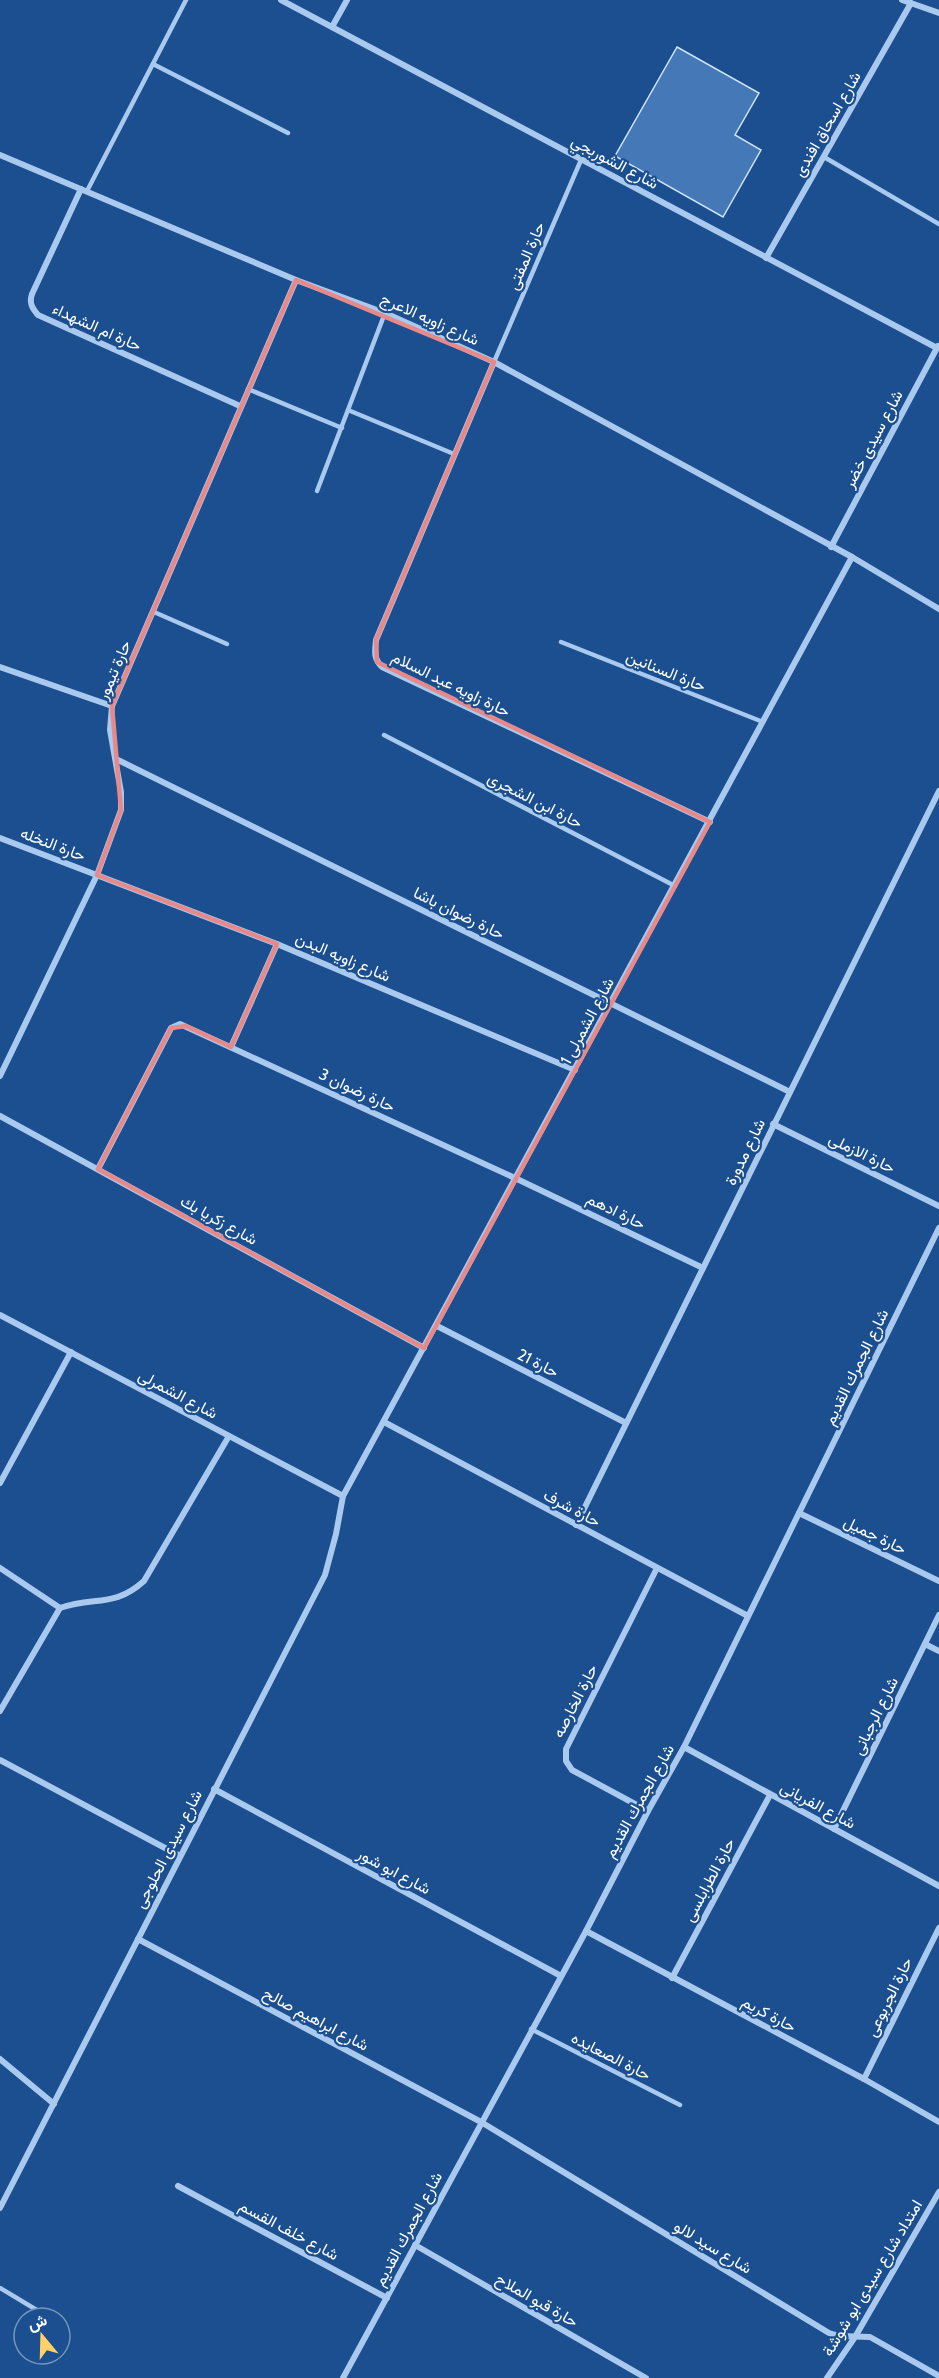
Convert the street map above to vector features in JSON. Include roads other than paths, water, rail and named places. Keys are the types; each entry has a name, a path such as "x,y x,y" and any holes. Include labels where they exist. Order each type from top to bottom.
{"street":[{"name":"شارع الشوربجي","path":"281,0 766,258 938,346"},
{"path":"332,27 347,0"},
{"path":"902,0 939,13"},
{"name":"شارع اسحاق افندى","path":"766,258 911,3"},
{"name":"شارع زاويه الاعرج","path":"0,155 296,280 386,313 494,362 938,606"},
{"name":"حارة ام الشهداء","path":"84,190 32,294 30,300 34,311 38,315 240,406"},
{"name":"حارة تيمور","path":"0,1076 97,875 121,810 116,759 110,730 112,706 296,280"},
{"name":"شارع سيدى خضر","path":"831,546 938,346"},
{"name":"حارة زاويه عبد السلام","path":"494,362 376,640 374,652 378,663 382,667 710,822"},
{"name":"شارع الشمرلى 1","path":"343,1496 517,1179 852,557"},
{"path":"0,667 112,706"},
{"name":"حارة رضوان باشا","path":"116,759 790,1092"},
{"name":"شارع مدورة","path":"576,1525 939,791"},
{"name":"حارة النخله","path":"0,838 97,875"},
{"name":"شارع زاويه البدن","path":"97,875 277,944 575,1071"},
{"path":"231,1047 277,944"},
{"name":"حارة رضوان 3","path":"98,1169 171,1028 180,1024 517,1179"},
{"name":"شارع زكريا بك","path":"0,1116 424,1348"},
{"name":"حارة الازملى","path":"773,1124 939,1206"},
{"name":"حارة ادهم","path":"517,1179 703,1268"},
{"name":"شارع الجمرك القديم","path":"343,2378 684,1748 939,1228"},
{"name":"شارع الشمرلى","path":"0,1315 343,1496"},
{"name":"حارة 21","path":"437,1326 626,1424"},
{"path":"0,1483 71,1352"},
{"name":"حارة شرف","path":"384,1422 748,1616"},
{"path":"0,1711 60,1608 74,1604 114,1600 130,1593 144,1581 230,1436"},
{"name":"شارع سيدى الحلوجى","path":"0,2208 325,1575 343,1496"},
{"name":"حارة جميل","path":"799,1513 939,1581"},
{"path":"0,1568 60,1608"},
{"name":"حارة الخارصه","path":"648,1811 572,1770 568,1766 565,1755 657,1568"},
{"name":"شارع الرجبانى","path":"834,1829 939,1615"},
{"path":"925,1644 939,1651"},
{"name":"شارع الفريانى","path":"684,1748 939,1886"},
{"path":"0,1760 180,1856"},
{"name":"شارع ابو شور","path":"214,1789 561,1976"},
{"name":"حارة الطرابلسى","path":"672,1978 770,1795"},
{"name":"حارة الجربوعى","path":"864,2079 939,1928"},
{"name":"حارة كريم","path":"585,1931 864,2079 939,2122"},
{"name":"شارع ابراهيم صالح","path":"138,1939 481,2122"},
{"path":"0,2059 54,2104"},
{"name":"شارع سيد لالو","path":"481,2122 829,2333 870,2337 939,2376"},
{"name":"شارع خلف القسم","path":"178,2186 387,2298"},
{"name":"امتداد شارع سيدى ابو شوشة","path":"827,2378 855,2337 939,2192"},
{"name":"حارة قبو الملاح","path":"415,2245 646,2378"}],"lane":[{"path":"84,190 186,0"},
{"path":"153,64 288,133"},
{"path":"824,158 939,224"},
{"name":"حارة المفتى","path":"494,362 581,160"},
{"path":"317,491 386,313"},
{"path":"248,389 342,428"},
{"path":"348,410 454,454"},
{"path":"154,612 227,644"},
{"name":"حارة السنانين","path":"561,642 763,722"},
{"name":"حارة ابن الشجرى","path":"384,735 675,886"},
{"name":"حارة الصعايده","path":"531,2029 680,2105"},
{"path":"0,2288 30,2306"}]}
